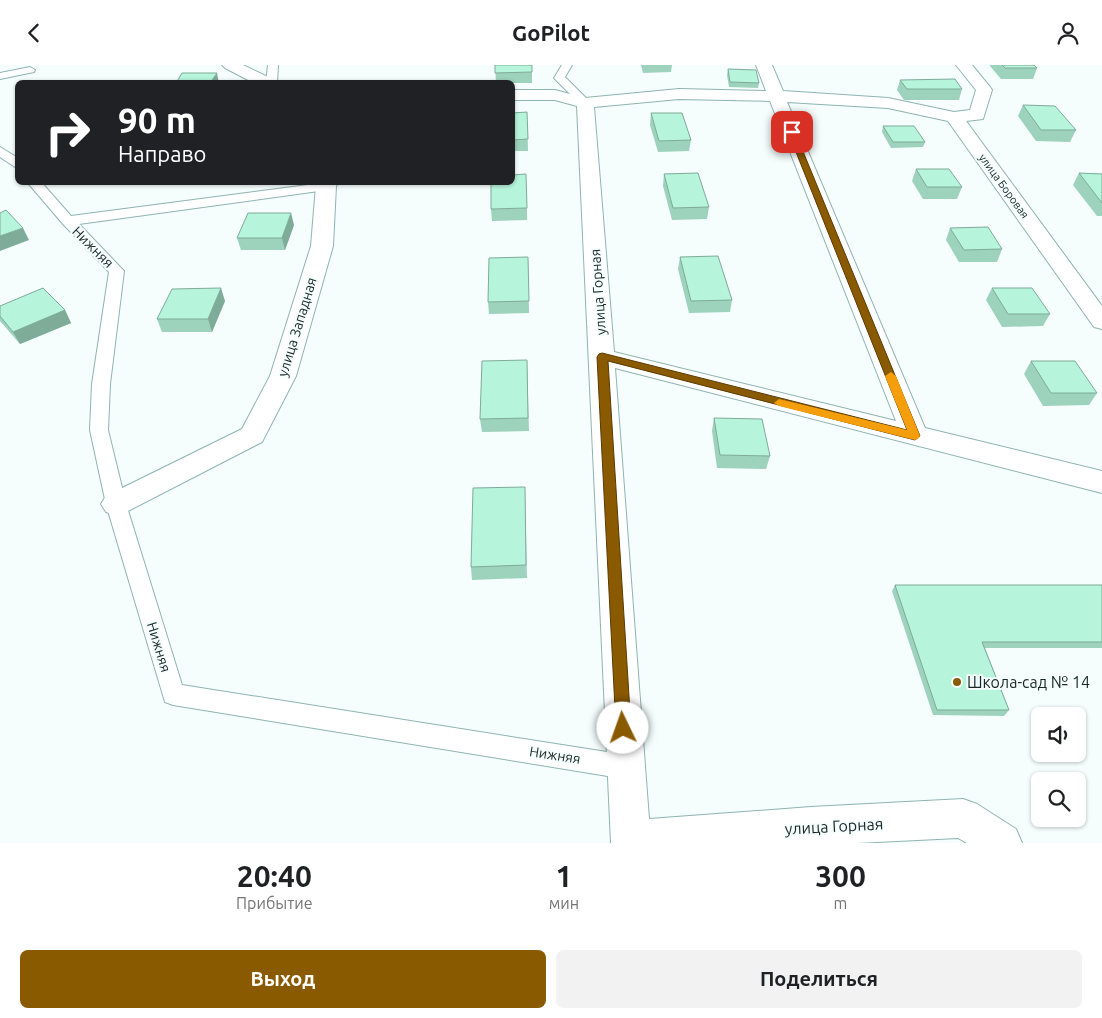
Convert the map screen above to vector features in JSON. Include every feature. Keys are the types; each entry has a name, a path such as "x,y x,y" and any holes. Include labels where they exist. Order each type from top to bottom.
{"street":[{"path":"230,65 262,80"},
{"path":"764,65 915,436"},
{"path":"515,95 555,95 585,103 680,94 777,96 888,103 954,117 977,115 984,90 964,65"},
{"name":"улица Горная","path":"585,103 602,357 630,842 811,827 963,818 1002,843"},
{"name":"улица Боровая","path":"954,117 1102,321"},
{"name":"улица Западная","path":"116,503 252,435 283,376 322,246 327,185"},
{"path":"602,357 1102,483"}],"lane":[{"path":"270,80 273,65"},
{"path":"567,65 558,78 585,103"},
{"path":"0,76 30,70"},
{"path":"0,151 15,163"},
{"name":"Нижняя","path":"37,185 68,221 117,271 101,384 99,430 116,503 173,693 626,767"},
{"path":"68,221 320,185"}],"building":[{"path":"495,65 532,65 532,72 495,73"},
{"path":"1002,65 1034,65 1037,68 1005,68"},
{"path":"728,69 756,70 759,83 730,82"},
{"path":"182,73 217,73 212,80 178,80"},
{"path":"955,79 962,89 907,89 900,80"},
{"path":"1023,105 1055,106 1076,130 1041,130"},
{"path":"527,112 528,139 515,140 515,113"},
{"path":"651,113 682,113 691,140 659,141"},
{"path":"883,126 914,126 925,142 893,142"},
{"path":"916,169 949,169 962,187 927,187"},
{"path":"698,173 709,207 673,208 664,174"},
{"path":"1079,173 1102,174 1102,203"},
{"path":"526,174 527,208 491,209 491,185 515,185 515,175"},
{"path":"6,210 23,228 0,236 0,213"},
{"path":"248,213 291,213 282,238 237,238"},
{"path":"988,227 1002,249 964,250 950,228"},
{"path":"718,256 732,300 691,301 680,257"},
{"path":"528,257 529,301 488,302 489,258"},
{"path":"43,288 65,310 13,332 0,316 0,306"},
{"path":"221,288 208,319 157,319 172,289"},
{"path":"992,288 1032,288 1050,314 1008,314"},
{"path":"527,360 528,418 480,419 482,361"},
{"path":"1031,361 1075,361 1097,393 1051,393"},
{"path":"714,418 762,419 770,456 720,455"},
{"path":"525,487 526,565 471,567 473,488"},
{"name":"Школа-сад № 14","path":"895,585 1102,585 1102,642 982,642 1009,710 937,710"}],"slow traffic":[{"path":"779,403 915,436 891,376"}],"place":[{"name":"Школа-сад № 14","path":"957,682"}],"route":[{"path":"623,728 602,357 915,436 792,132"}]}
